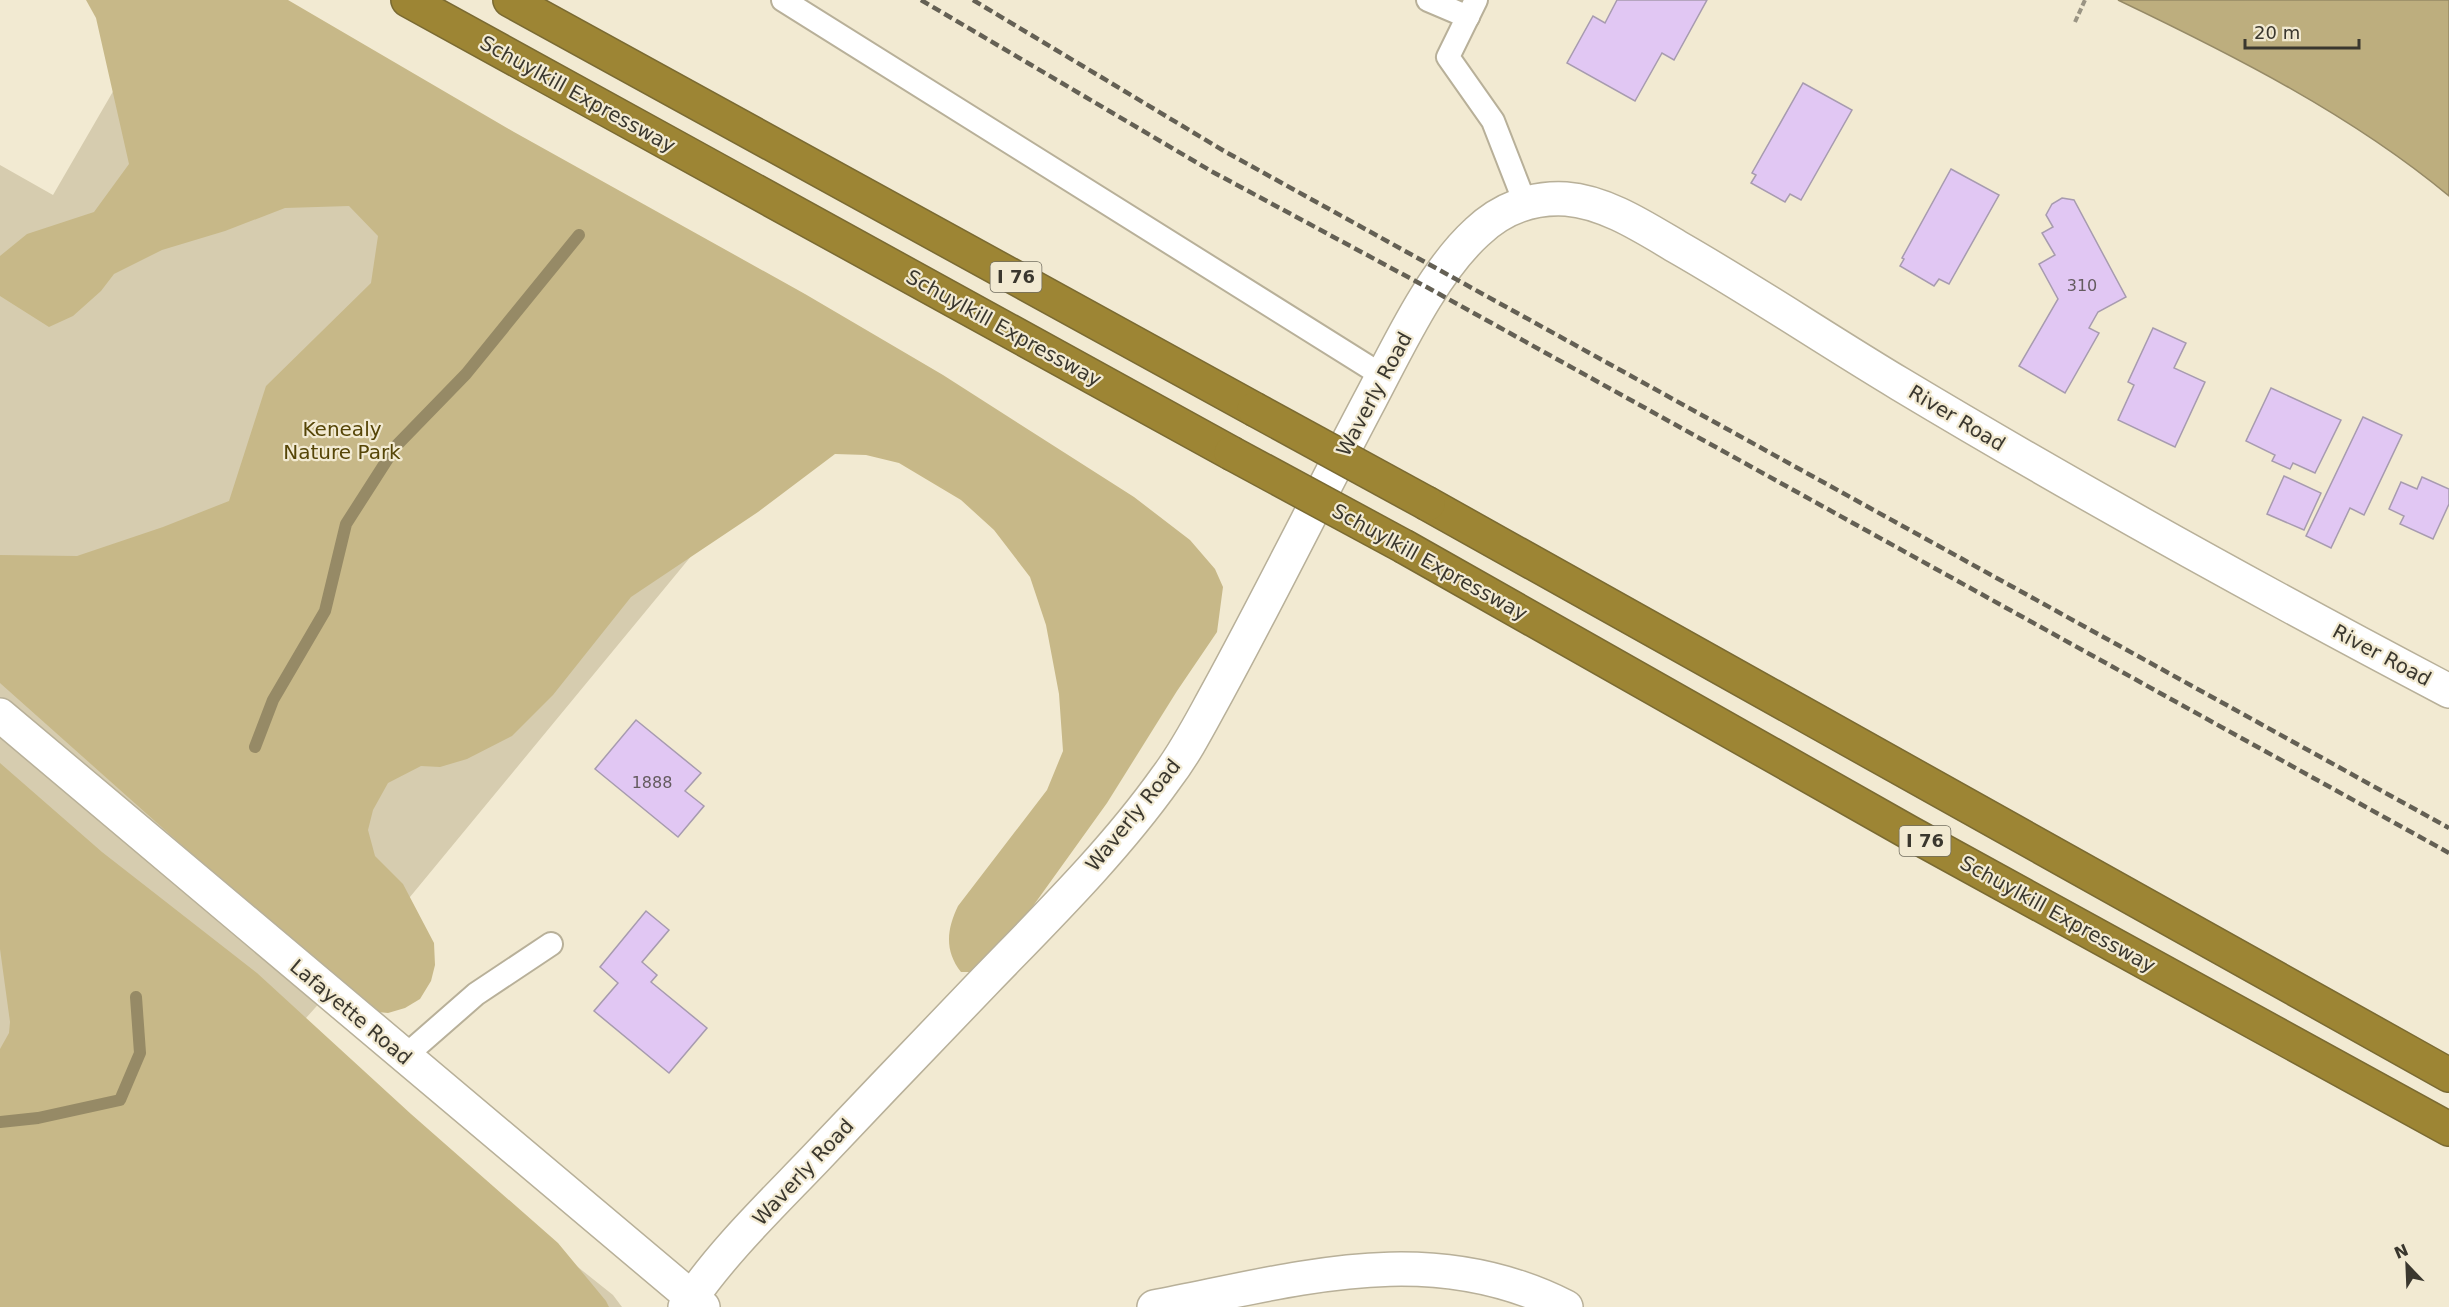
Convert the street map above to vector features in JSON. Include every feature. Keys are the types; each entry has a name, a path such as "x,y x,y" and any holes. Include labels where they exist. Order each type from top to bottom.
{"highway":[{"name":"Schuylkill Expressway","path":"408,0 1405,547 1910,833 2449,1129"},
{"name":"I 76","path":"510,0 777,144 1428,504 2449,1075"}],"street":[{"name":"River Road","path":"1467,241 1503,211 1545,199 1572,199 1632,221 1721,272 1860,360 2049,473 2449,691"},
{"name":"Waverly Road","path":"693,1304 778,1198 1065,898 1168,776 1222,684 1383,376 1432,290 1467,241"},
{"name":"Lafayette Road","path":"0,715 693,1304"},
{"path":"1154,1307 1313,1277 1370,1269 1423,1268 1467,1273 1507,1282 1566,1307"}],"lane":[{"path":"783,0 1383,376"},
{"path":"1428,0 1472,9 1448,57 1493,122 1525,203"},
{"path":"404,1057 476,994 551,944"}],"path":[{"path":"2075,22 2085,0"}],"green space":[{"path":"86,0 288,0 514,132 805,294 943,375 1134,497 1190,540 1215,569 1223,587 1217,632 1107,803 1005,945 972,972 961,972 950,948 951,923 958,906 1047,790 1063,751 1059,694 1046,625 1030,577 994,530 961,500 899,463 866,455 835,454 758,512 631,597 553,695 512,736 467,759 440,767 421,766 388,783 373,810 368,830 375,856 403,884 434,943 435,965 431,981 420,999 405,1008 388,1013 368,1011 0,683 0,555 77,556 163,527 229,501 266,386 371,283 378,236 349,206 285,208 225,231 162,250 114,274 101,291 73,316 49,327 0,296 0,256 27,234 94,212 129,164 96,18"},
{"name":"Kenealy Nature Park","path":"166,0 867,343 358,960 289,1037 613,1295 622,1307 0,1307 0,165 53,195"},
{"path":"0,763 102,852 257,973 411,1114 558,1243 609,1307 0,1307 0,1049 9,1033 10,1022 0,949"}],"shaded area":[{"path":"2118,0 2449,0 2449,196 2372,139 2290,88"}],"building":[{"path":"1617,0 1707,0 1674,60 1662,53 1635,101 1567,63 1593,16 1605,23"},
{"path":"1803,83 1852,110 1801,200 1790,194 1785,202 1751,183 1756,175 1752,173"},
{"path":"1951,169 1999,195 1949,284 1939,279 1934,286 1900,266 1904,259 1902,258"},
{"path":"2062,198 2074,200 2126,297 2098,312 2089,328 2099,333 2065,393 2019,366 2058,299 2039,264 2055,255 2042,233 2053,227 2046,215 2052,204"},
{"path":"2153,328 2186,343 2174,368 2205,382 2175,447 2118,420 2134,385 2128,382"},
{"path":"2271,388 2341,420 2315,473 2293,463 2290,469 2272,461 2275,455 2246,441"},
{"path":"2363,417 2402,435 2364,515 2350,508 2331,548 2306,536"},
{"path":"2284,476 2321,493 2304,530 2267,514"},
{"path":"2422,477 2449,489 2449,504 2433,539 2400,524 2404,516 2389,509 2401,482 2417,489"},
{"path":"636,720 701,773 685,791 704,806 678,837 595,769"},
{"path":"646,911 669,930 642,962 657,975 651,982 707,1028 669,1073 594,1011 618,983 600,967"}],"waterway":[{"path":"255,747 273,700 325,611 346,524 396,446 466,374 579,235"},
{"path":"0,1122 38,1118 120,1100 140,1053 136,997"}],"railway":[{"path":"921,0 1211,171 1432,290 2449,853"},
{"path":"973,0 1224,151 2449,828"}]}
